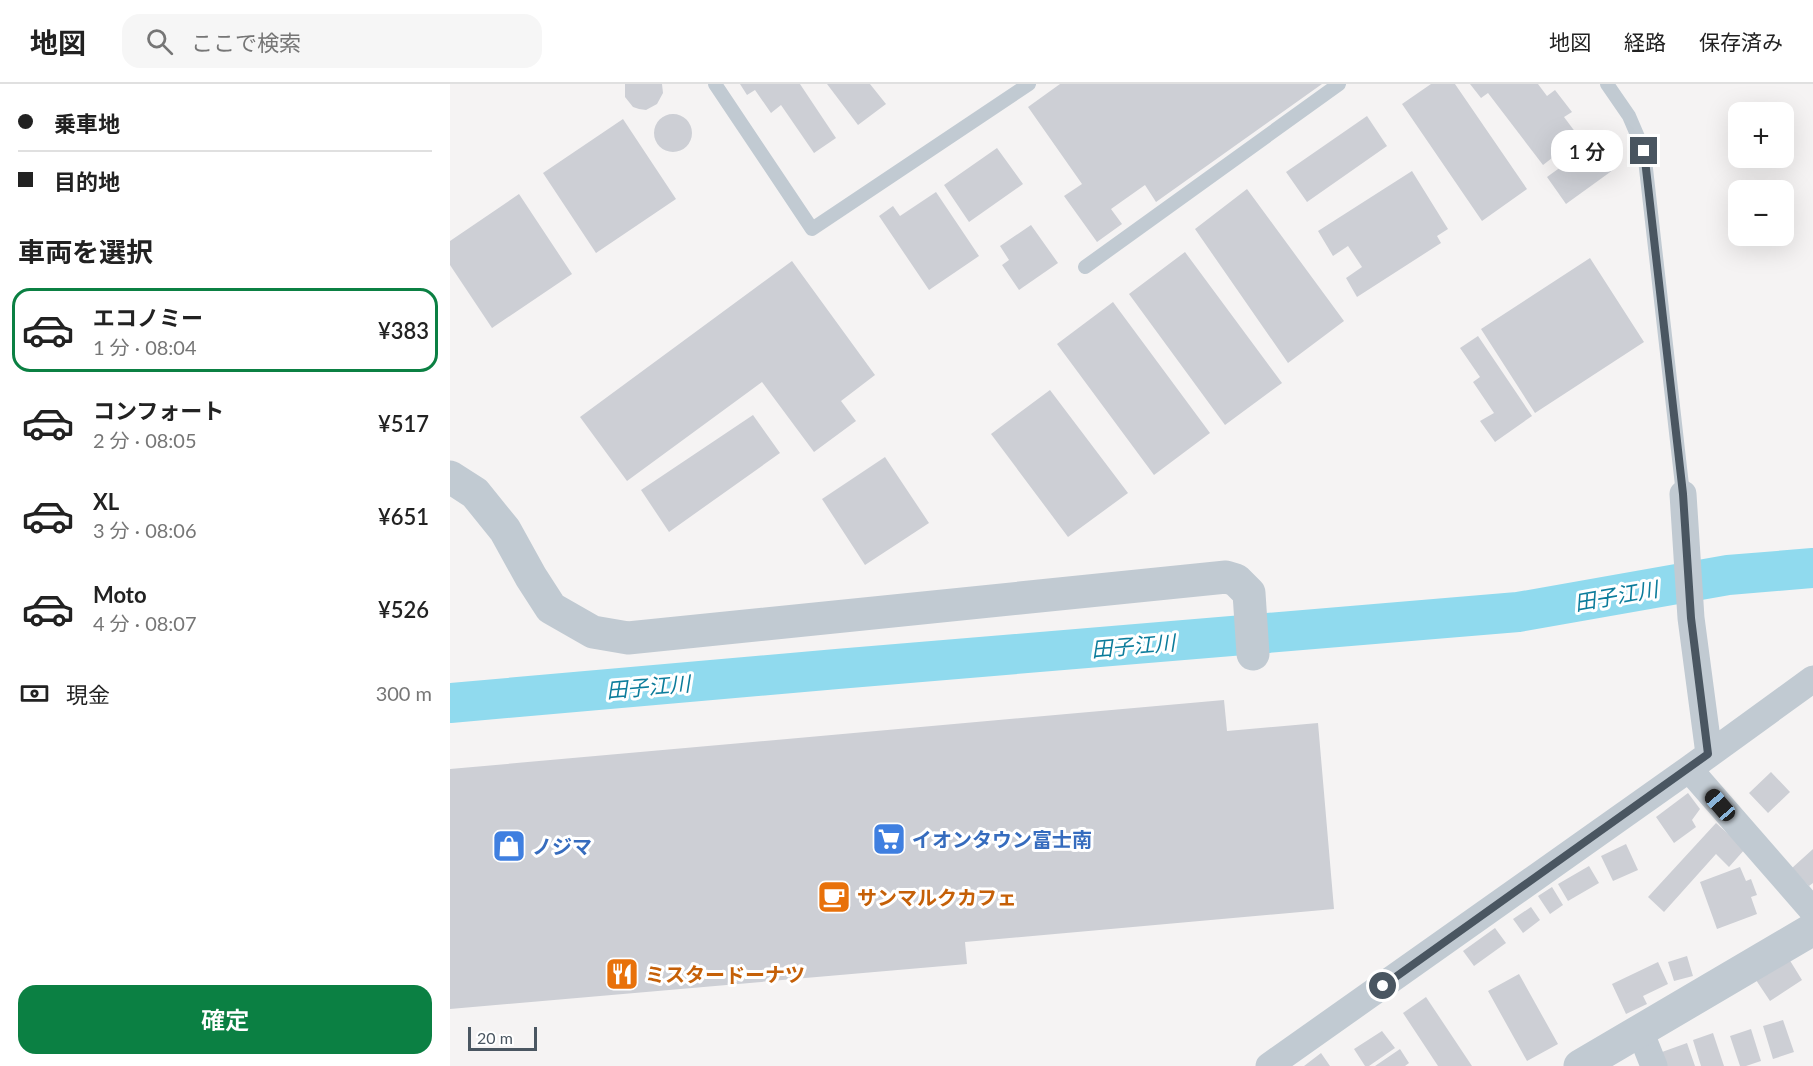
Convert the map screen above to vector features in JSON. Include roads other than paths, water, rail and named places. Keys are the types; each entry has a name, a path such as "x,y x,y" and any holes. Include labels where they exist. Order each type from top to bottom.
{"street":[{"path":"450,477 475,494 505,530 551,608 593,632 628,638 1226,577 1236,580 1249,594 1253,654"},
{"path":"1683,494 1699,762 1813,911"},
{"path":"1269,1066 1813,679"},
{"path":"1580,1066 1813,929"},
{"path":"1640,1031 1654,1066"}],"lane":[{"path":"715,84 812,229 1029,84"},
{"path":"1085,267 1339,84"},
{"path":"1607,84 1629,116 1644,151 1683,494"}],"waterway":[{"name":"田子江川","path":"450,703 1518,612 1728,575 1813,568"}],"place":[{"name":"イオンタウン富士南","path":"889,839"},
{"name":"ノジマ","path":"509,846"},
{"name":"サンマルクカフェ","path":"834,897"},
{"name":"ミスタードーナツ","path":"622,974"}]}
